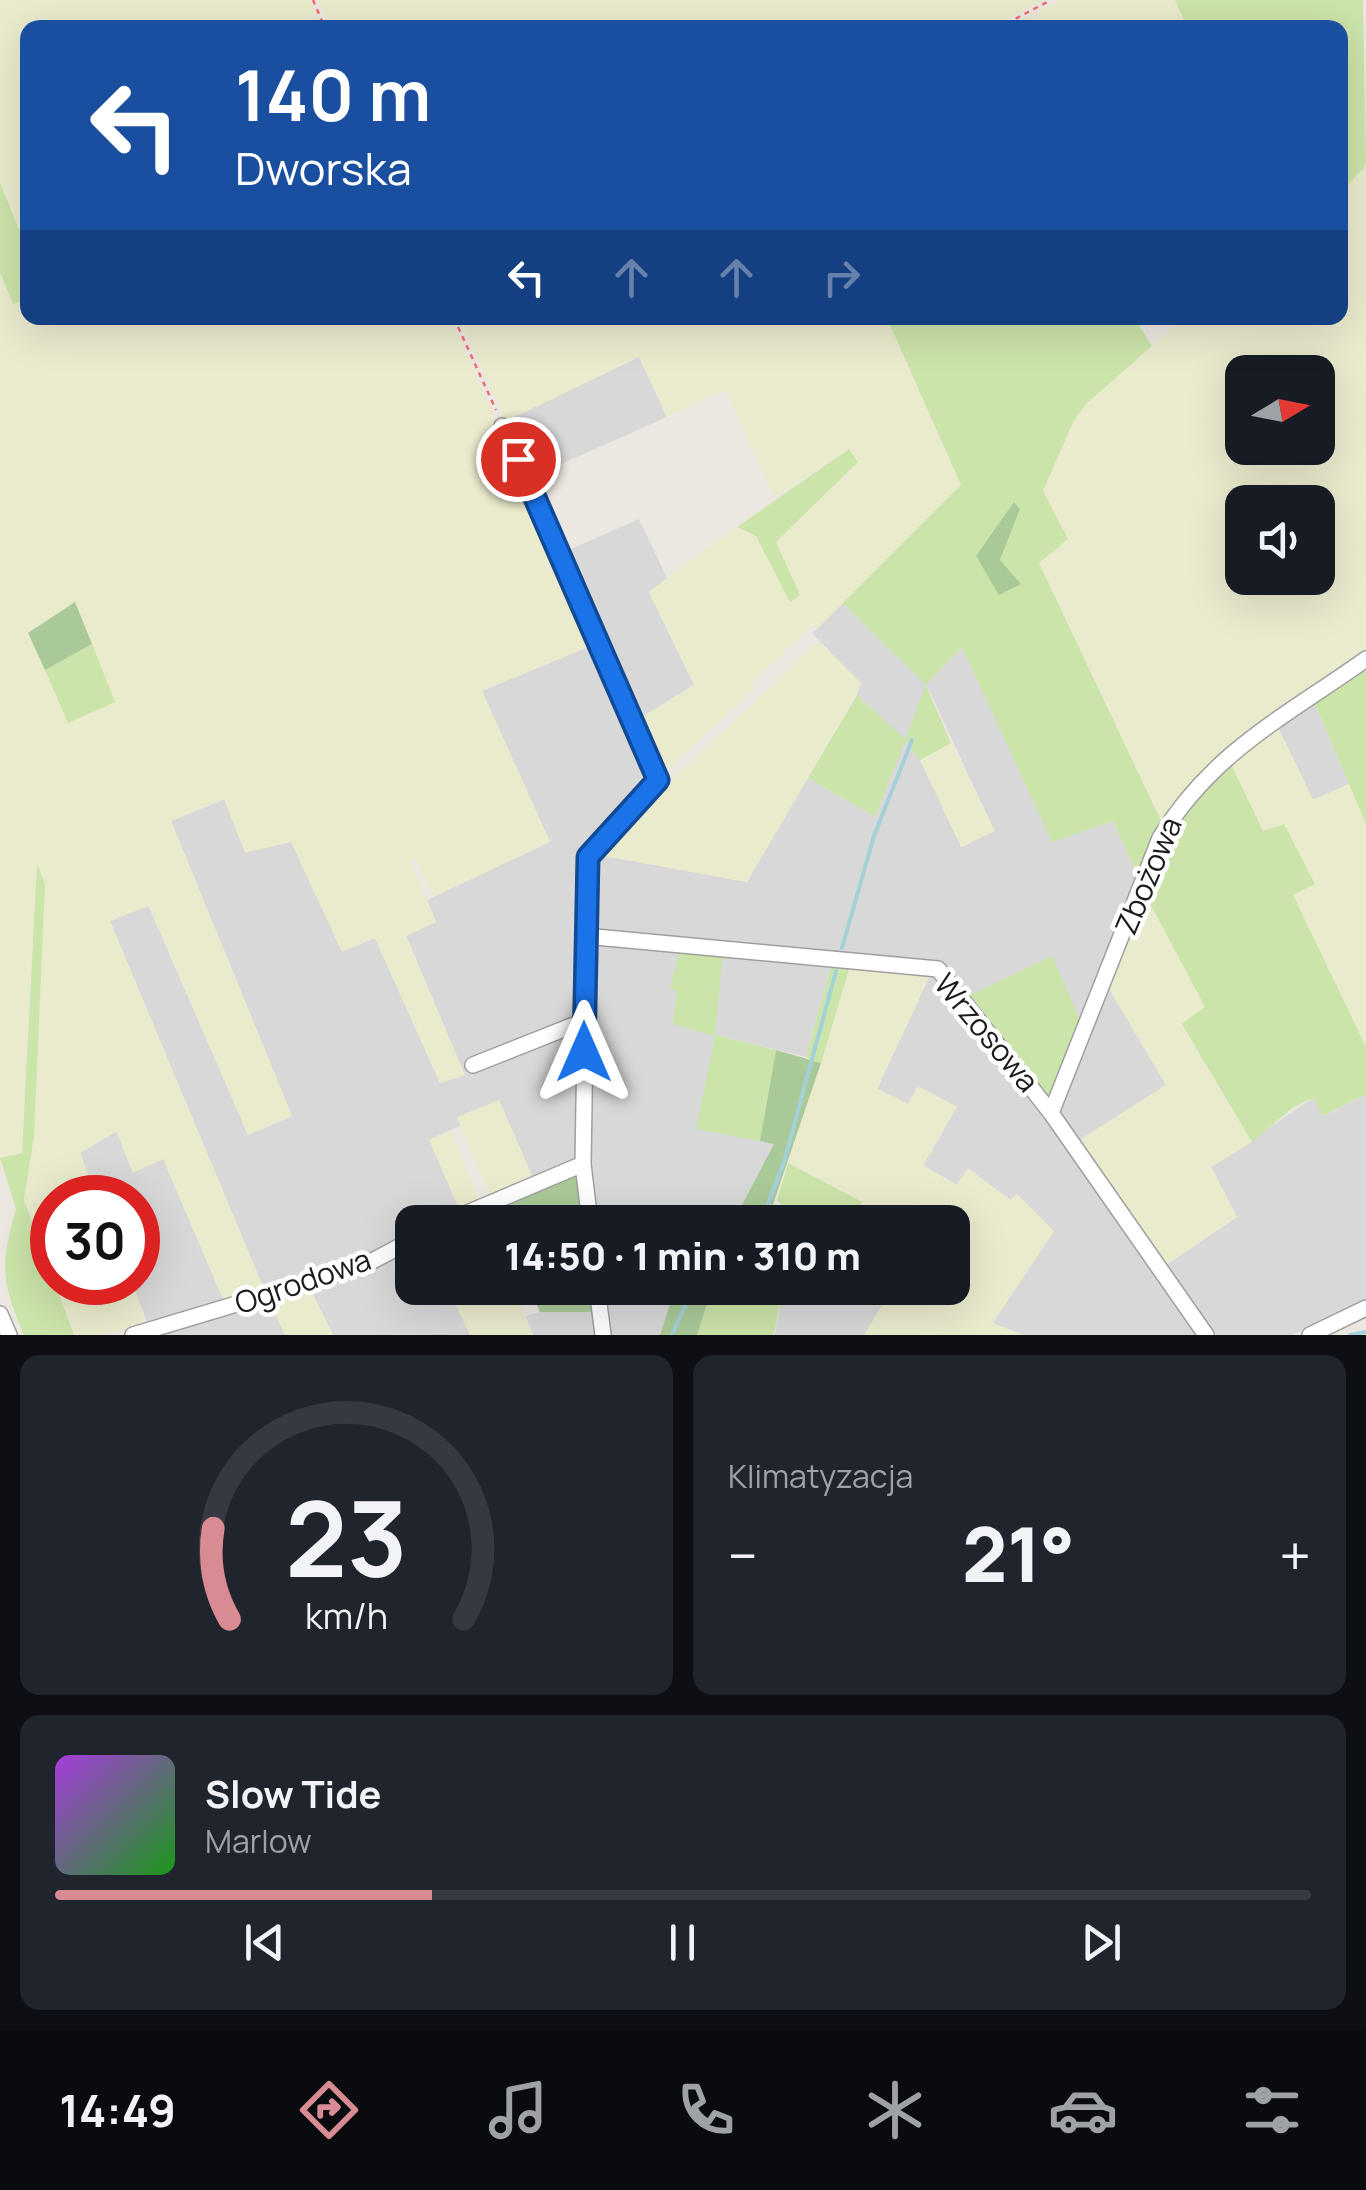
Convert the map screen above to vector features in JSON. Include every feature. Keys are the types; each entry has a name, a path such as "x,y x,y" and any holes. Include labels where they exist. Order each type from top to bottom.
{"street":[{"path":"502,426 658,780 588,857 583,1164 588,1205"},
{"name":"Zbożowa","path":"1052,1113 1160,838 1183,799 1231,753 1366,658"},
{"name":"Wrzosowa","path":"585,936 938,969 1052,1113 1087,1170 1206,1335"},
{"path":"473,1065 584,1021"},
{"path":"486,1205 583,1164"},
{"name":"Ogrodowa","path":"133,1335 363,1266 395,1249"},
{"path":"599,1305 602,1335"},
{"path":"1310,1335 1366,1308"},
{"path":"0,1314 9,1335"}],"path":[{"path":"1013,20 1051,0"},
{"path":"457,325 502,426"}],"shaded area":[{"path":"639,357 667,417 530,478 506,421"},
{"path":"639,519 667,578 649,592 694,685 637,720 564,552"},
{"path":"843,603 926,684 962,646 1052,841 1113,821 1140,880 1082,1024 964,998 938,967 834,955 806,1057 716,1035 775,1143 742,1205 591,1205 587,1161 594,854 747,882 808,778 875,817 905,740 857,695 861,684 812,633","holes":["927,686 994,830 962,847 920,760 905,740"]},
{"path":"595,644 651,773 645,786 588,848 579,1159 533,1178 499,1100 457,1118 461,1126 450,1130 459,1205 395,1205 395,1242 366,1257 264,1289 110,921 148,905 248,1135 292,1116 171,821 225,799 291,841 342,951 375,938 440,1083 464,1074 406,935 436,922 427,900 550,842 482,691"},
{"path":"1314,702 1349,784 1313,800 1278,727"},
{"path":"932,971 943,979 1202,1335 1024,1335 993,1324 1016,1195 1010,1200 969,1169 957,1185 923,1165 957,1107 918,1087 908,1104 877,1089"},
{"path":"1108,987 1166,1085 1073,1144 1057,1117"},
{"path":"1366,1094 1366,1300 1292,1335 1210,1335 1163,1267 1237,1217 1211,1167 1313,1098 1324,1116"},
{"path":"117,1131 163,1158 223,1299 147,1322 140,1305 160,1305 160,1175 88,1175 80,1153"},
{"path":"395,1257 395,1305 456,1305 470,1335 333,1335 311,1291 363,1273"},
{"path":"270,1302 285,1335 154,1335"},
{"path":"607,1305 670,1305 660,1335 611,1335"},
{"path":"780,1305 883,1305 864,1335 775,1335"},
{"path":"540,1312 595,1312 598,1335 533,1335 526,1316"}],"green space":[{"path":"0,0 310,0 319,20 20,20 20,232 0,183"},
{"path":"318,0 1044,0 1005,20 327,20"},
{"path":"1061,0 1175,0 1184,20 1022,20"},
{"path":"1175,0 1363,0 1366,165 1348,185 1348,20 1184,20"},
{"path":"1366,165 1366,659 1240,741 1163,825 1039,562 1067,539 1043,492 1074,420 1087,402 1176,325 1348,325 1348,185"},
{"path":"0,183 20,232 20,302 13,304 0,272"},
{"path":"0,272 13,304 20,302 20,325 453,325 595,644 482,691 550,842 433,897 416,858 410,860 436,922 406,936 465,1075 440,1083 375,938 342,952 291,842 245,853 224,799 171,821 292,1116 248,1135 149,906 110,921 264,1289 223,1299 163,1159 133,1173 116,1131 80,1153 88,1175 30,1175 30,1217 24,1200 34,1136 45,884 31,949 22,1154 0,1158"},
{"path":"462,325 890,325 961,485 816,630 813,624 752,683 755,688 662,775 637,720 694,685 649,592 737,527 756,536 790,601 800,595 775,543 848,449 775,498 725,390 667,417 639,357 506,421"},
{"path":"890,325 1139,325 1152,346 1087,403 1074,420 1043,491 1068,539 1039,563 1163,825 1140,880 1113,821 1052,842 962,647 926,685 843,603 961,485","holes":["1014,502 1020,509 1000,560 1000,594 976,557"]},
{"path":"849,449 858,462 776,542 800,595 790,602 756,536 737,527"},
{"path":"1014,502 1020,509 1000,560 1021,584 999,595 976,556"},
{"path":"75,602 92,644 45,670 28,633"},
{"path":"819,641 862,684 747,882 594,854"},
{"path":"92,644 115,702 68,723 45,670"},
{"path":"1366,668 1366,824 1314,702"},
{"path":"926,685 951,743 920,760 905,741 875,817 808,778 857,695 905,739"},
{"path":"1278,727 1313,800 1349,784 1366,824 1366,1047 1293,895 1314,884 1263,832 1229,760"},
{"path":"951,743 995,831 961,847 920,760"},
{"path":"1229,760 1263,831 1284,824 1315,884 1293,895 1366,1047 1366,1094 1323,1116 1313,1098 1292,1108 1252,1142 1182,1024 1205,1007 1143,890 1170,830"},
{"path":"37,864 45,884 34,1136 24,1200 30,1216 30,1305 63,1305 74,1335 24,1335 11,1301 5,1259 16,1209 0,1158 22,1153"},
{"path":"1143,890 1205,1007 1182,1025 1252,1142 1211,1167 1237,1217 1163,1267 1074,1144 1166,1085 1108,987"},
{"path":"680,949 723,953 715,1035 776,1050 760,1141 696,1129 715,1036 673,1024 677,992 670,988"},
{"path":"1052,956 1082,1024 1051,1099 1043,1099 964,998"},
{"path":"832,963 850,966 821,1063 806,1057"},
{"path":"850,966 932,971 877,1089 908,1104 918,1086 957,1107 923,1166 957,1185 968,1168 1010,1200 1017,1194 1054,1231 993,1323 1024,1335 864,1335 883,1305 970,1305 970,1205 866,1205 788,1163"},
{"path":"776,1050 821,1063 773,1205 742,1205 774,1144 760,1141"},
{"path":"499,1100 533,1178 490,1196 457,1117"},
{"path":"450,1130 481,1202 457,1205 429,1140"},
{"path":"788,1163 862,1202 783,1205 777,1201"},
{"path":"580,1172 583,1205 499,1205"},
{"path":"311,1291 333,1335 285,1335 270,1302"},
{"path":"62,1305 140,1305 147,1322 103,1335 74,1335"},
{"path":"456,1305 520,1305 533,1335 470,1335"},
{"path":"537,1305 594,1305 595,1312 540,1312"},
{"path":"670,1305 707,1305 697,1335 660,1335"},
{"path":"707,1305 780,1305 774,1335 697,1335"}],"waterway":[{"path":"842,948 874,836 912,740"},
{"path":"768,1205 784,1162 836,971"},
{"path":"672,1335 685,1305"},
{"path":"1350,1335 1366,1332"}],"route":[{"path":"518,459 658,780 588,857 584,1052"}]}
